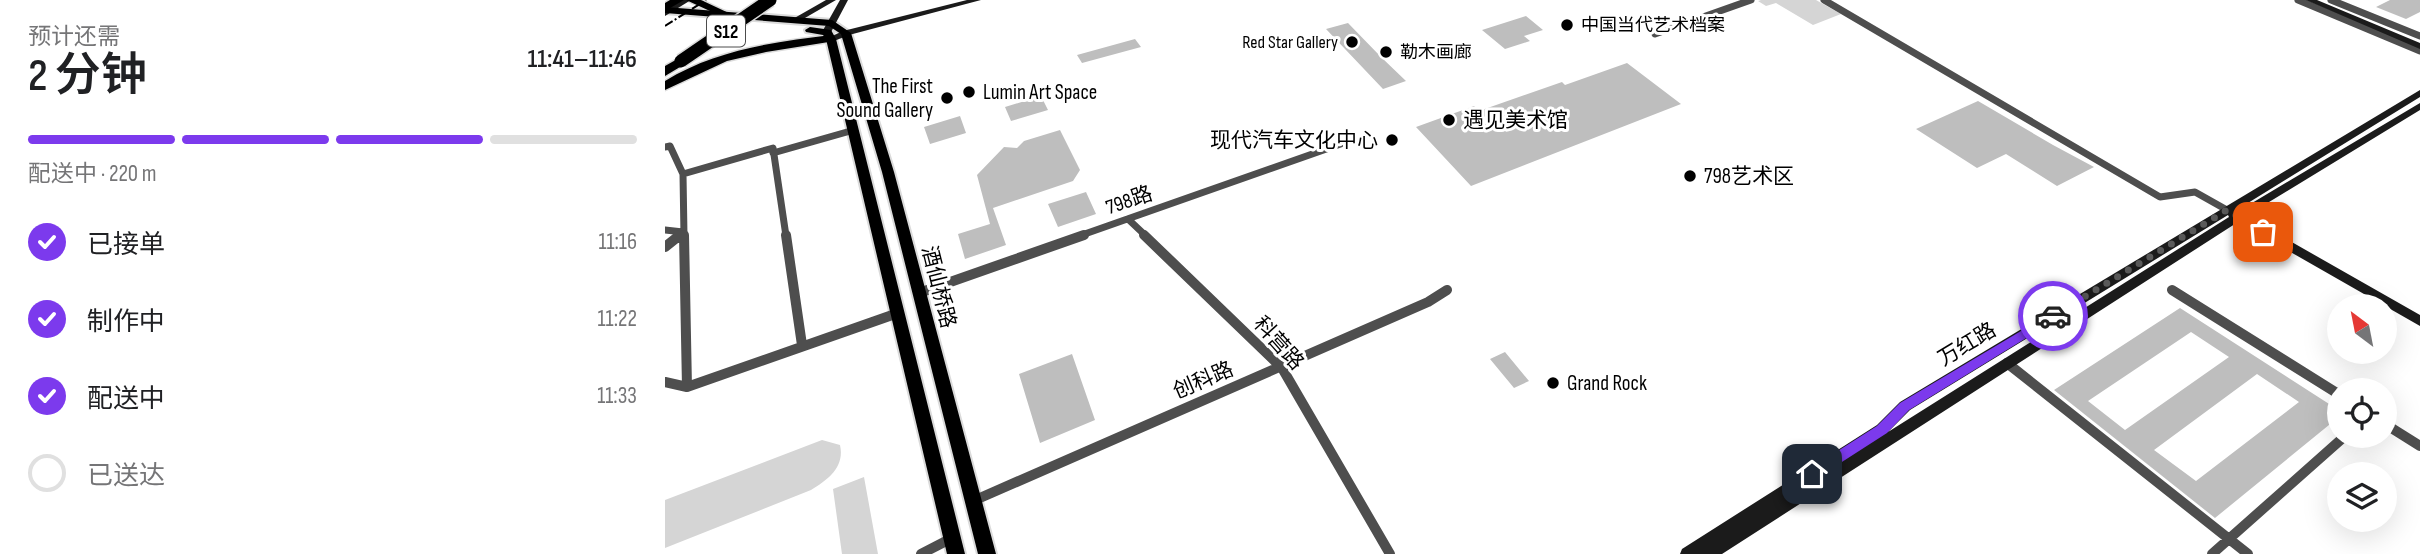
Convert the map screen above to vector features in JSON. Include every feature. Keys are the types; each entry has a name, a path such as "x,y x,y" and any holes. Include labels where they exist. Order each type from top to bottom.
{"highway":[{"path":"666,12 678,0"},
{"path":"692,0 727,15"},
{"name":"S12","path":"670,64 756,0"},
{"name":"S12","path":"670,64 770,0"},
{"path":"665,86 685,72 711,62 830,31"}],"main road":[{"path":"666,12 795,20 830,31"},
{"path":"666,12 845,31"},
{"path":"830,31 956,554"},
{"name":"酒仙桥路","path":"845,31 888,172 987,554"}],"street":[{"path":"666,12 687,0"},
{"path":"795,20 832,0"},
{"path":"830,31 844,0"},
{"path":"845,31 962,0"},
{"path":"845,31 977,0"},
{"path":"1655,34 1751,0"},
{"path":"1824,0 2160,197 2195,192 2361,294"},
{"path":"2298,0 2420,44"},
{"path":"2310,0 2420,44"},
{"path":"2320,0 2420,44"},
{"path":"2332,0 2420,44"},
{"name":"万红路","path":"1709,554 1903,433 2420,93"},
{"name":"万红路","path":"1688,554 1882,429 1905,407 2420,106"},
{"path":"773,153 854,130"},
{"name":"798路","path":"919,293 1352,140"},
{"path":"667,147 683,174 687,387"},
{"path":"683,174 772,148 802,345"},
{"path":"2232,216 2420,321"},
{"name":"科营路","path":"1128,219 1282,368 1390,554"},
{"path":"665,230 683,232"},
{"path":"665,247 683,232"},
{"name":"创科路","path":"972,502 1282,368 1428,302 1447,289"},
{"path":"2172,290 2327,387"},
{"path":"665,382 687,387 898,313"},
{"path":"2397,315 2420,328"},
{"path":"2007,363 2248,554"},
{"path":"2397,432 2420,446"},
{"path":"2213,554 2331,448"},
{"path":"921,554 952,538"}],"shaded area":[{"path":"1816,0 1841,14 1813,25 1776,3 1766,6 1758,1"},
{"path":"822,440 840,445 841,453 834,472 817,486 665,548 665,500"},
{"path":"864,477 878,554 842,554 833,489"}],"building":[{"path":"2390,0 2420,0 2420,12 2406,19 2376,7"},
{"path":"1526,16 1543,30 1524,36 1530,41 1505,49 1482,30"},
{"path":"1348,23 1406,81 1383,89 1326,29"},
{"path":"1135,39 1141,47 1082,63 1077,55"},
{"path":"1627,63 1681,104 1471,186 1416,127 1474,106 1479,111"},
{"path":"1041,96 1048,110 1011,121 1005,107"},
{"path":"1978,101 2094,167 2057,186 2006,154 1977,168 1916,129"},
{"path":"960,116 966,133 930,144 924,127"},
{"path":"1060,130 1080,170 1073,181 993,208 1006,245 965,259 958,234 990,224 977,175 1004,147 1017,148 1024,141"},
{"path":"1086,192 1096,214 1058,227 1048,204"},
{"path":"2180,308 2327,403 2327,427 2215,518 2054,390","holes":["2191,332 2229,357 2125,430 2088,401","2257,374 2299,402 2196,481 2154,450"]},
{"path":"1505,352 1529,381 1514,388 1490,359"},
{"path":"1072,354 1095,420 1040,443 1019,374"}],"railway":[{"path":"665,26 706,0"}],"way so far":[{"path":"2053,316 2227,210 2263,232"}],"place":[{"name":"中国当代艺术档案","path":"1567,25"},
{"name":"Red Star Gallery","path":"1352,42"},
{"name":"勒木画廊","path":"1386,52"},
{"name":"Lumin Art Space","path":"969,92"},
{"name":"The First Sound Gallery","path":"947,98"},
{"name":"遇见美术馆","path":"1449,120"},
{"name":"现代汽车文化中心","path":"1392,140"},
{"name":"798艺术区","path":"1690,176"},
{"name":"Grand Rock","path":"1553,383"}],"route":[{"path":"1812,474 1882,429 1905,407 2053,316"}]}
